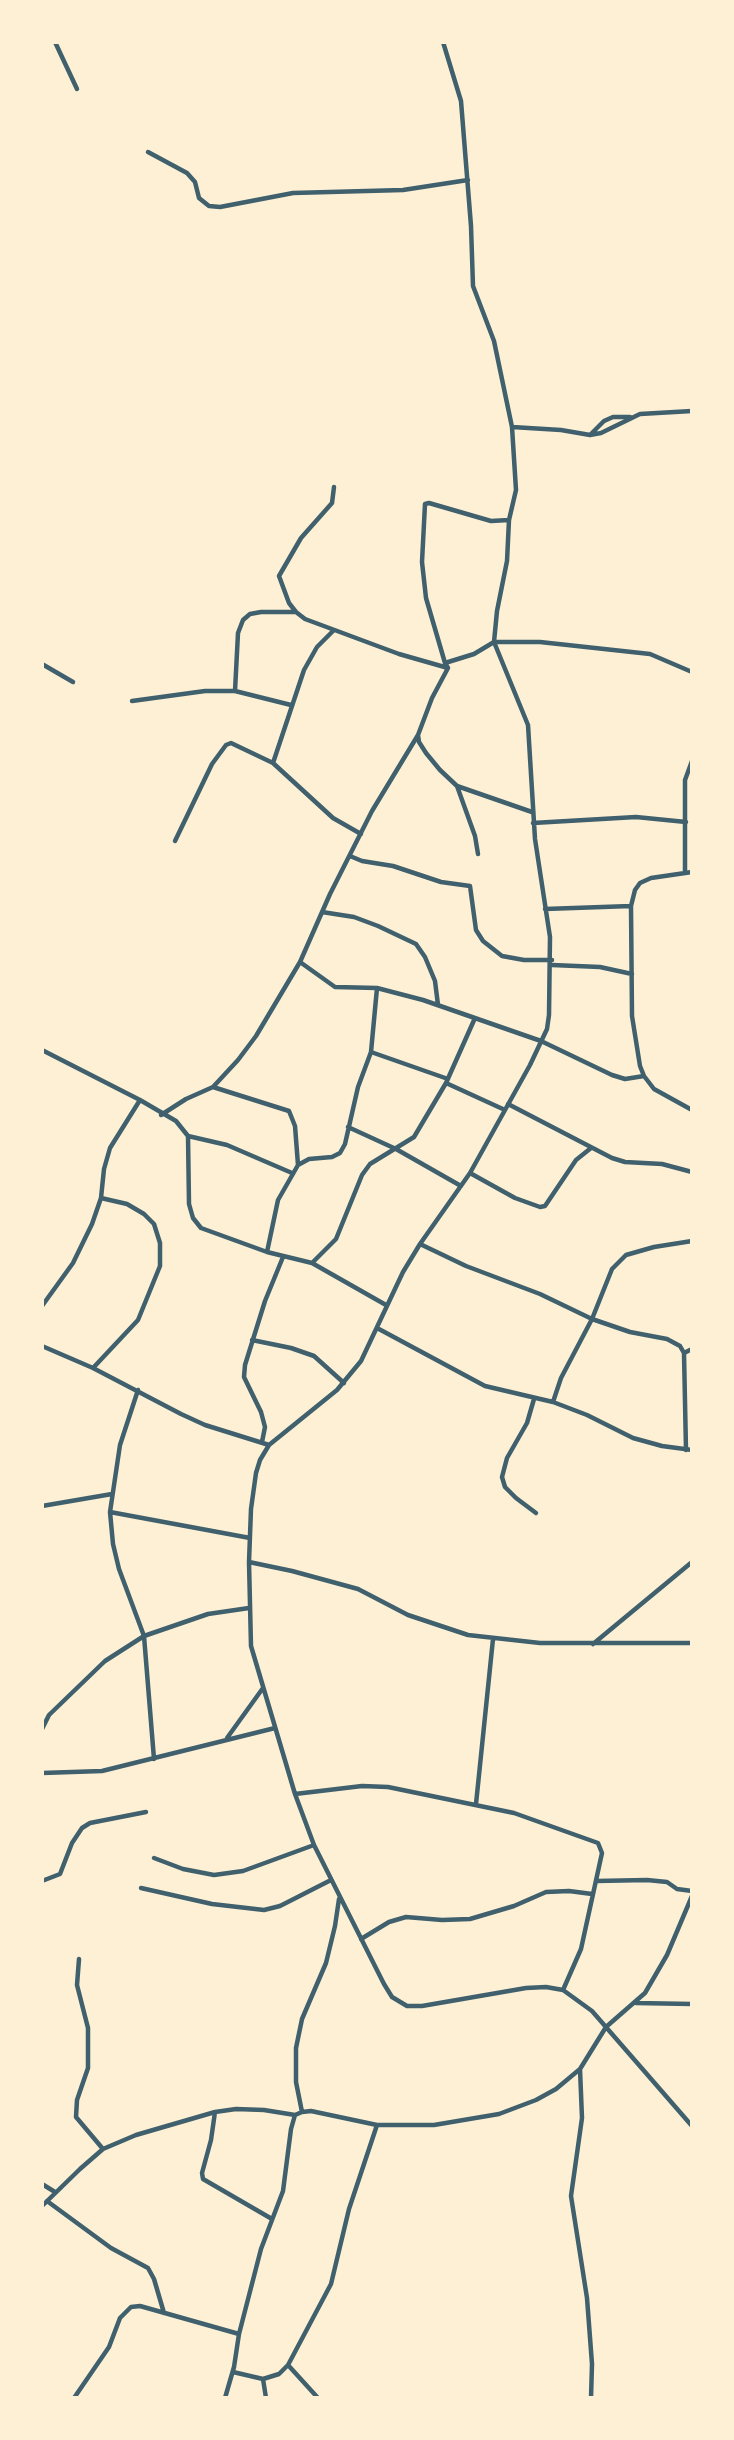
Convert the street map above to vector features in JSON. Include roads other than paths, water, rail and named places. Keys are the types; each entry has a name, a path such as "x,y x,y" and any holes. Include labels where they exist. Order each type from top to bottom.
{"street":[{"path":"55,42 76,89"},
{"path":"443,42 461,101 468,180 473,286 494,341 512,427 516,490 509,520 507,561 497,611 494,642 528,725 533,823 552,963 550,1015 547,1029 541,1042 505,1110 470,1173 420,1244 386,1305 361,1360 344,1383 269,1445 260,1460 256,1473 250,1538 249,1608 251,1646 295,1794 314,1846 339,1898 392,1997 407,2006 422,2006 526,1988 546,1987 563,1990 585,2005 606,2027 692,2126"},
{"path":"148,152 187,173 195,182 199,198 209,206 220,208 293,193 403,190 468,180"},
{"path":"590,435 604,421 614,417 692,411"},
{"path":"512,427 561,430 590,435 601,433 620,425 630,417"},
{"path":"334,487 332,503 301,538 279,576 289,603 296,612 318,625 399,654 448,668"},
{"path":"448,668 425,590 422,554 425,504 429,503 491,521 509,520"},
{"path":"235,691 238,633 243,620 250,614 261,612 296,612"},
{"path":"273,763 304,670 317,646 334,631"},
{"path":"445,663 474,654 494,642 540,642 650,654 692,672"},
{"path":"42,664 73,682"},
{"path":"162,1115 186,1099 213,1087 238,1060 256,1036 300,962 322,912 390,777 418,735 434,692 448,668"},
{"path":"132,701 205,691 235,691 291,705"},
{"path":"418,735 419,742 426,753 457,786 532,812"},
{"path":"175,841 212,764 226,745 231,743 273,763 332,818 361,834"},
{"path":"685,873 685,780 686,770 692,761"},
{"path":"457,786 475,836 478,854"},
{"path":"533,823 636,817 686,822"},
{"path":"350,856 362,861 393,866 441,882 470,886 476,930 483,941 502,956 524,960 593,966 632,974"},
{"path":"692,872 651,878 640,883 634,890 631,906 633,1030 640,1066 644,1076 654,1089 669,1100 692,1110"},
{"path":"545,909 631,906"},
{"path":"322,912 354,917 416,944 425,956 435,981 438,1005"},
{"path":"300,962 335,987 378,988 438,1005 541,1042 612,1075 625,1078 644,1076"},
{"path":"267,1252 278,1200 292,1173 298,1165 309,1159 332,1157 340,1154 345,1144 358,1087 371,1052 378,988"},
{"path":"312,1263 336,1239 362,1175 370,1164 414,1138 447,1081 475,1018"},
{"path":"42,1050 140,1100 162,1115 176,1121 188,1136 189,1204 193,1218 201,1228 267,1252 312,1263 386,1305"},
{"path":"371,1052 447,1081 505,1110"},
{"path":"213,1087 289,1111 296,1126 298,1165"},
{"path":"42,1306 73,1263 92,1224 101,1198 104,1169 110,1148 140,1100"},
{"path":"508,1104 591,1148 625,1162 662,1164 692,1172"},
{"path":"348,1127 396,1150 460,1186"},
{"path":"188,1136 227,1145 292,1173"},
{"path":"470,1173 515,1198 540,1207 545,1206 576,1160 591,1148"},
{"path":"93,1368 138,1320 160,1266 160,1243 154,1224 144,1214 126,1204 101,1198"},
{"path":"552,1402 575,1347 592,1319 612,1269 626,1255 654,1246 692,1241"},
{"path":"377,1328 485,1386 552,1402 587,1415 633,1438 689,1450 684,1353 680,1346 667,1339 630,1332 592,1319 540,1294 466,1266 420,1244"},
{"path":"262,1442 265,1427 262,1412 244,1377 244,1365 283,1257"},
{"path":"252,1340 291,1348 314,1356 344,1383"},
{"path":"42,1346 93,1368 205,1425 269,1445"},
{"path":"684,1353 692,1349"},
{"path":"138,1390 120,1446 110,1512 113,1544 119,1569 144,1636 154,1759"},
{"path":"534,1399 527,1423 507,1458 502,1477 505,1487 536,1513"},
{"path":"42,1506 112,1494"},
{"path":"110,1512 250,1538"},
{"path":"249,1562 336,1582 358,1589 408,1616 440,1627 494,1639 592,1644 692,1643"},
{"path":"592,1644 638,1604 692,1562"},
{"path":"42,1729 49,1715 106,1661 144,1636 208,1614 249,1608"},
{"path":"476,1804 494,1639"},
{"path":"227,1738 263,1688"},
{"path":"42,1773 102,1771 154,1759 227,1738 275,1728"},
{"path":"295,1794 362,1786 388,1787 514,1813 595,1841 602,1854 581,1949 563,1990"},
{"path":"42,1881 60,1874 72,1843 82,1828 90,1823 146,1812"},
{"path":"154,1858 183,1869 214,1875 244,1871 314,1846"},
{"path":"142,1888 212,1904 264,1910 280,1906 330,1880"},
{"path":"596,1881 647,1880 666,1882 677,1889 692,1891"},
{"path":"361,1939 389,1922 406,1916 442,1920 470,1919 514,1906 546,1892 569,1890 592,1894"},
{"path":"42,2206 55,2192 104,2149 136,2135 215,2112 236,2109 264,2110 295,2115 302,2112 338,2116 377,2125 434,2125 499,2114 549,2093 580,2069 606,2027 636,2003 658,1975 692,1896"},
{"path":"302,2112 296,2082 296,2048 302,2019 326,1963 335,1926 339,1898"},
{"path":"79,1959 77,1985 88,2028 88,2068 75,2111 76,2118 104,2149"},
{"path":"636,2003 692,2004"},
{"path":"580,2069 582,2118 571,2196 587,2298 592,2364 591,2398"},
{"path":"215,2112 211,2140 202,2173 203,2180 272,2219"},
{"path":"225,2398 233,2372 239,2334 261,2249 283,2192 291,2129 295,2115"},
{"path":"233,2372 262,2379 279,2374 288,2364 331,2284 336,2253 377,2125"},
{"path":"42,2184 55,2192"},
{"path":"47,2201 111,2248 148,2268 154,2279 164,2313"},
{"path":"74,2398 109,2347 120,2318 131,2307 140,2306 239,2334"},
{"path":"288,2364 318,2398"},
{"path":"262,2379 266,2398"}]}
